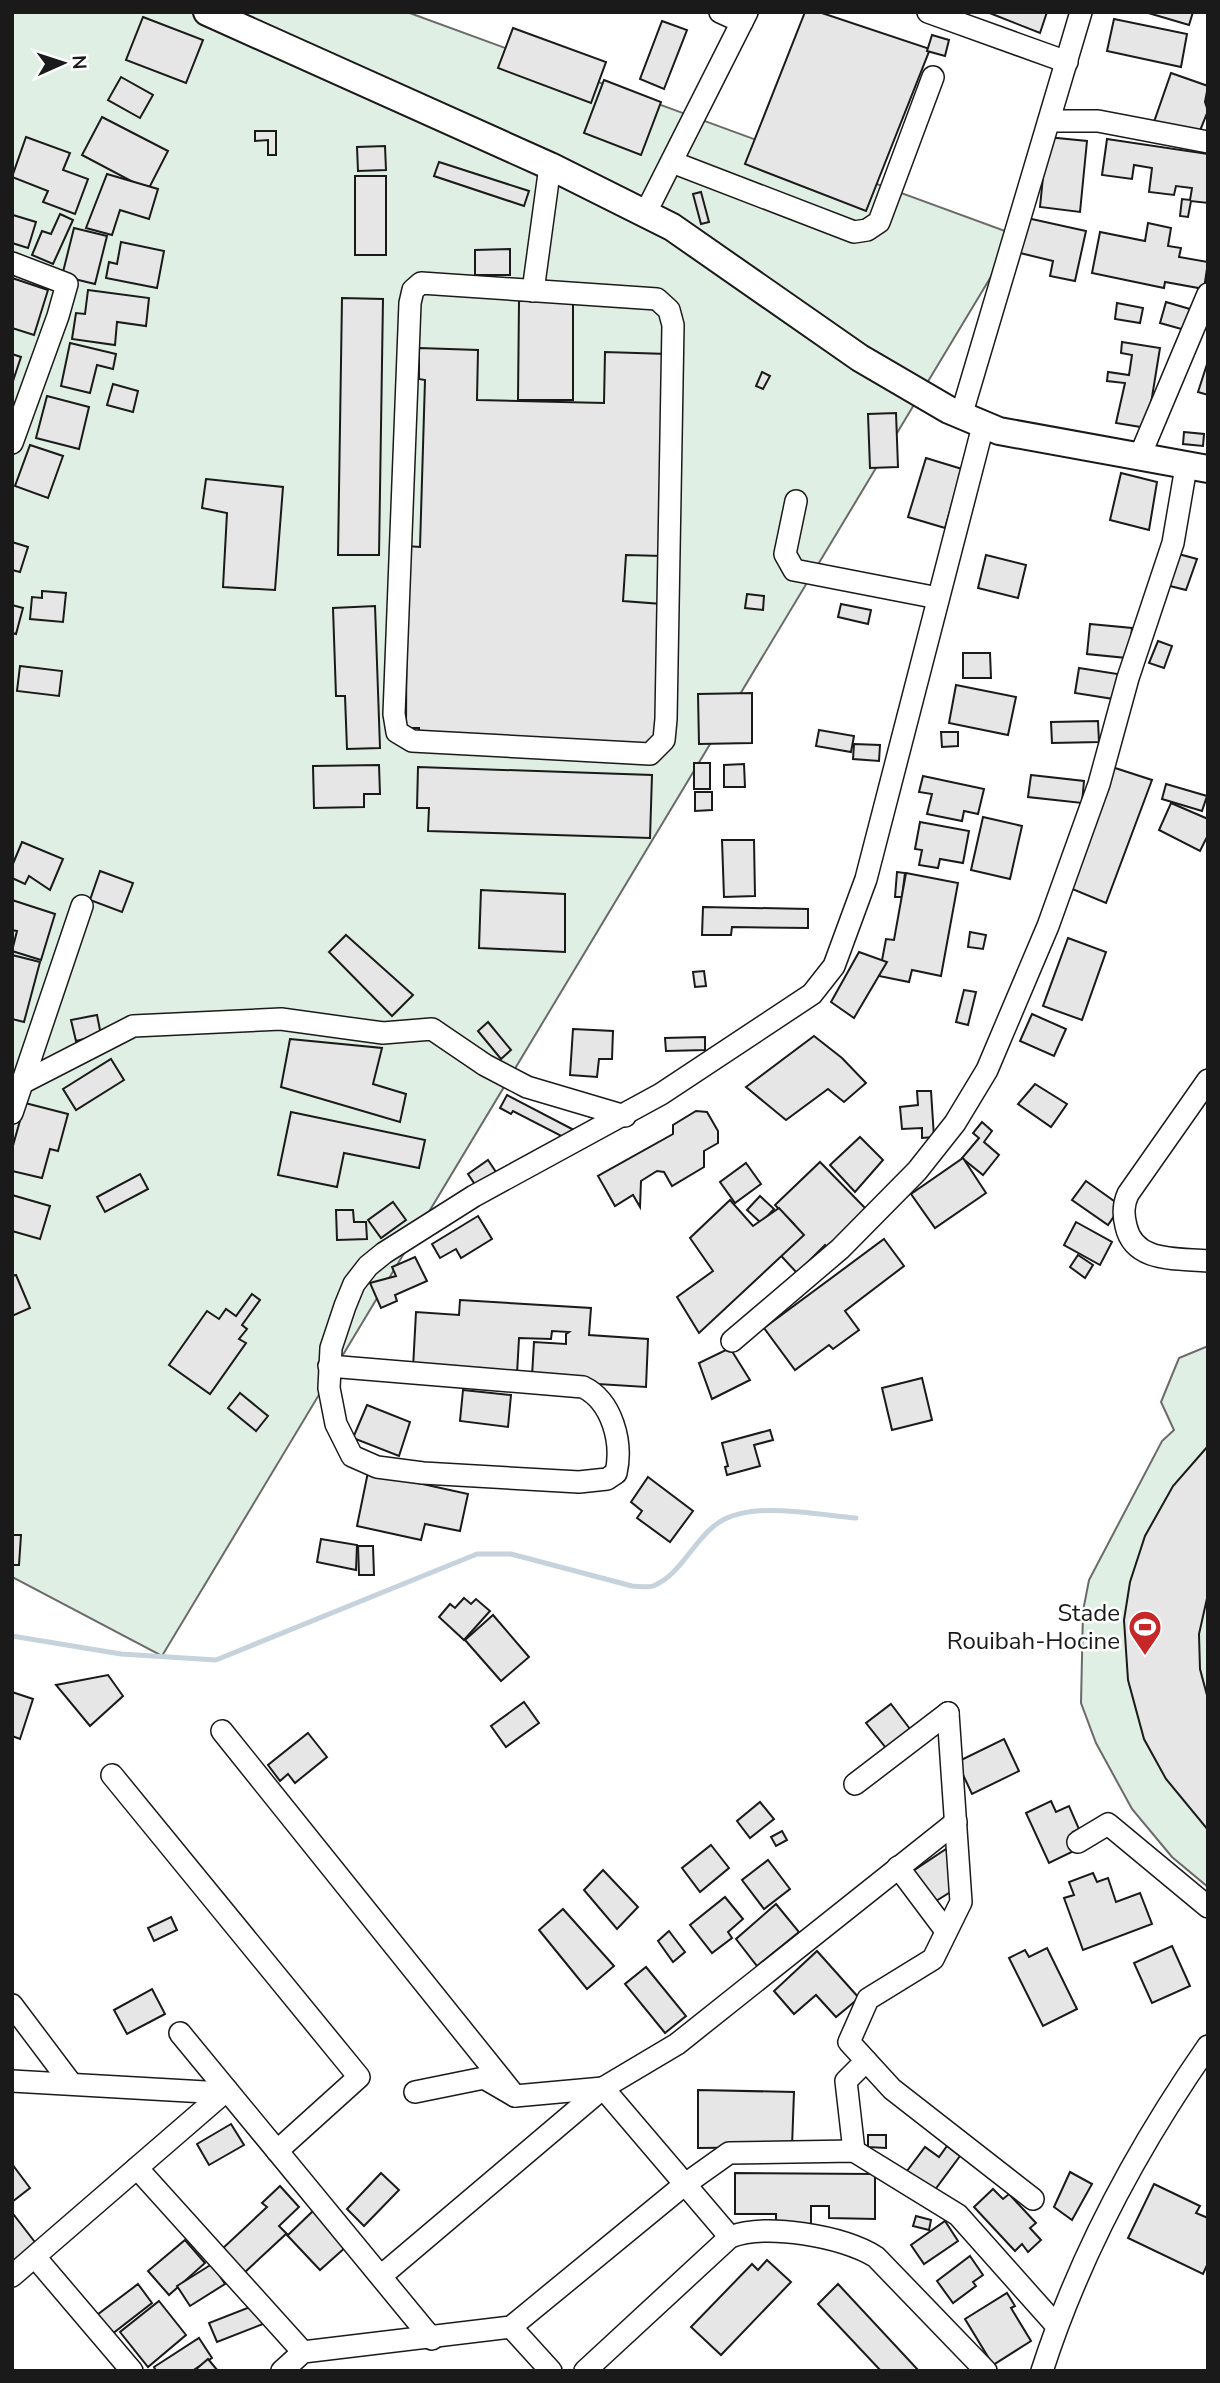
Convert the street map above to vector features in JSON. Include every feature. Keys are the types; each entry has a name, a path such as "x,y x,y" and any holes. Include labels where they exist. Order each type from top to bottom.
{"main road":[{"path":"206,12 550,166 672,228 860,358 972,421 1197,468"}],"street":[{"path":"645,214 744,17 720,12"},
{"path":"928,12 1067,62"},
{"path":"329,1366 583,1387 601,1399 611,1417 617,1451 616,1473 607,1479 579,1482 423,1473 366,1464 352,1456 343,1442 331,1407 329,1366 340,1317 354,1284 368,1266 474,1196 625,1116 798,1006 812,994 834,966 866,880 938,598 972,421 1081,12"},
{"path":"672,162 854,232 867,230 879,222 933,77"},
{"path":"1051,121 1098,121 1208,142"},
{"path":"533,291 550,166"},
{"path":"12,263 66,284 58,316 12,443"},
{"path":"421,283 533,291 657,299 669,310 673,325 666,719 664,740 650,754 412,741 397,732 394,714 410,303 413,290 421,283"},
{"path":"1139,458 1208,294"},
{"path":"732,1341 840,1249 917,1171 955,1123 987,1070 1048,926 1100,784 1128,678 1197,468"},
{"path":"796,501 785,554 794,570 938,598"},
{"path":"12,1113 82,906"},
{"path":"24,1082 133,1026 281,1019 383,1033 432,1029 477,1061 527,1087 625,1116"},
{"path":"1208,1080 1128,1194 1123,1208 1126,1230 1139,1250 1152,1255 1208,1261"},
{"path":"855,1784 948,1713 961,1902 933,1959 868,1999 849,2042 892,2089 1033,2199"},
{"path":"222,1731 515,2096"},
{"path":"112,1775 359,2077 277,2151"},
{"path":"380,2276 603,2088 677,2044 957,1822"},
{"path":"1078,1842 1108,1824 1208,1907"},
{"path":"898,1867 946,1931"},
{"path":"12,2006 69,2082"},
{"path":"180,2033 225,2091 432,2339"},
{"path":"1042,2371 1056,2325 1132,2168 1208,2046"},
{"path":"854,2151 846,2081 866,2060"},
{"path":"415,2092 484,2078 515,2096 603,2088"},
{"path":"12,2081 225,2091"},
{"path":"603,2088 730,2237"},
{"path":"12,2276 225,2091"},
{"path":"282,2371 303,2352 511,2328 684,2185 729,2152 854,2151 958,2216 1056,2325"},
{"path":"137,2168 303,2352"},
{"path":"585,2371 730,2237 748,2230 767,2230 837,2241 862,2248 876,2257 986,2371"},
{"path":"35,2257 132,2371"},
{"path":"511,2328 551,2371"}],"green space":[{"path":"12,12 407,12 1016,235 162,1656 12,1577"},
{"name":"Stade Rouibah-Hocine","path":"1208,1346 1208,1887 1172,1857 1132,1809 1096,1743 1081,1703 1083,1611 1089,1580 1162,1441 1174,1430 1161,1402 1179,1358"}],"building":[{"path":"805,12 819,12 930,49 866,211 745,164"},
{"path":"987,12 1047,12 1040,33"},
{"path":"1145,12 1193,12 1189,25"},
{"path":"143,17 203,40 186,83 126,60"},
{"path":"1114,19 1187,34 1181,67 1107,51"},
{"path":"662,21 687,30 664,89 640,79"},
{"path":"513,28 606,62 591,103 498,68"},
{"path":"932,35 949,40 945,56 927,51"},
{"path":"1171,73 1208,86 1205,102 1208,111 1197,138 1154,122"},
{"path":"121,77 153,95 140,118 108,100"},
{"path":"604,80 661,102 641,155 584,133"},
{"path":"102,117 168,151 148,190 82,155"},
{"path":"255,131 276,131 276,155 268,155 268,140 255,141"},
{"path":"26,137 70,153 63,170 88,179 75,214 43,202 48,191 12,177"},
{"path":"1047,137 1087,141 1080,212 1040,207"},
{"path":"1107,139 1208,154 1208,203 1191,201 1188,217 1180,216 1182,199 1190,200 1192,188 1176,186 1174,195 1149,192 1152,168 1134,165 1132,179 1102,175"},
{"path":"385,146 386,170 358,171 357,147"},
{"path":"439,162 529,191 524,206 434,176"},
{"path":"107,174 158,189 149,219 120,210 112,235 86,228"},
{"path":"355,176 386,176 386,255 355,255"},
{"path":"701,192 709,222 701,224 693,194"},
{"path":"60,214 73,220 53,264 32,255 42,231 51,234"},
{"path":"13,215 36,222 28,248 12,243"},
{"path":"1027,218 1086,231 1075,281 1050,276 1053,261 1020,253"},
{"path":"1148,223 1171,228 1168,246 1181,248 1179,257 1208,262 1204,289 1165,282 1164,288 1092,273 1100,232 1145,241"},
{"path":"74,228 107,236 95,284 62,276"},
{"path":"121,242 164,251 157,288 106,278 109,262 117,264"},
{"path":"510,249 510,275 475,275 475,250"},
{"path":"12,278 48,290 34,335 12,328"},
{"path":"88,290 149,298 146,326 117,322 115,345 72,339 76,313 85,314"},
{"path":"342,298 383,299 379,555 338,555"},
{"path":"519,301 573,301 573,400 518,400"},
{"path":"1166,302 1190,309 1185,330 1160,323"},
{"path":"1117,303 1143,308 1140,323 1115,319"},
{"path":"1122,342 1160,348 1147,428 1116,423 1125,383 1107,381 1108,372 1129,375 1132,355 1121,353"},
{"path":"70,343 116,354 113,369 97,365 90,393 61,386"},
{"path":"419,348 478,350 477,400 604,403 605,352 668,354 662,556 626,555 623,601 662,604 658,746 419,736 419,728 406,728 407,546 420,547 425,380 419,379"},
{"path":"12,354 21,357 12,384"},
{"path":"1208,361 1208,395 1198,392"},
{"path":"762,372 770,376 763,389 756,386"},
{"path":"113,384 138,391 133,412 107,405"},
{"path":"47,396 89,407 79,449 36,438"},
{"path":"896,413 898,467 870,468 868,414"},
{"path":"1184,432 1204,434 1203,446 1183,444"},
{"path":"30,445 63,456 48,498 15,486"},
{"path":"926,458 962,469 945,528 908,517"},
{"path":"1121,473 1157,482 1149,530 1110,520"},
{"path":"206,479 283,487 275,590 223,587 227,513 202,508"},
{"path":"12,542 28,547 20,572 12,570"},
{"path":"1171,552 1197,559 1186,590 1162,584"},
{"path":"986,555 1026,565 1018,598 978,588"},
{"path":"42,591 66,593 63,622 30,619 32,597 42,598"},
{"path":"747,594 764,596 763,610 745,608"},
{"path":"841,604 871,610 868,624 838,617"},
{"path":"12,605 23,608 16,634 12,633"},
{"path":"375,606 380,748 347,749 345,696 336,696 333,608"},
{"path":"1090,624 1132,628 1131,639 1137,659 1087,654"},
{"path":"1158,641 1172,646 1164,668 1149,663"},
{"path":"963,653 990,653 991,678 963,678"},
{"path":"20,666 62,671 59,696 17,691"},
{"path":"1079,668 1124,675 1120,700 1075,693"},
{"path":"956,685 1016,697 1008,735 949,723"},
{"path":"752,693 752,743 699,744 698,694"},
{"path":"1098,721 1099,742 1052,743 1051,722"},
{"path":"819,730 854,736 851,752 816,746"},
{"path":"941,732 958,732 958,746 942,747"},
{"path":"854,744 880,745 879,761 853,759"},
{"path":"694,763 710,763 710,789 694,789"},
{"path":"744,764 745,787 724,787 724,765"},
{"path":"379,765 380,794 364,794 364,807 314,808 313,766"},
{"path":"418,767 652,775 650,838 428,831 429,808 417,808"},
{"path":"1112,767 1152,780 1106,903 1065,886"},
{"path":"1031,775 1084,781 1082,803 1028,797"},
{"path":"923,776 984,789 978,814 964,811 962,821 927,814 932,794 919,792"},
{"path":"1166,784 1207,796 1202,811 1162,799"},
{"path":"695,792 712,792 712,810 695,811"},
{"path":"1171,803 1208,819 1208,835 1200,851 1159,830"},
{"path":"983,817 1022,826 1010,879 971,870"},
{"path":"920,822 969,831 963,863 940,859 938,868 919,865 922,850 915,849"},
{"path":"722,840 754,840 755,896 724,897"},
{"path":"22,842 63,859 50,890 29,876 25,884 12,878 12,866"},
{"path":"100,871 133,883 122,912 90,900"},
{"path":"897,872 905,873 902,897 895,897"},
{"path":"906,873 958,883 941,976 912,970 909,982 879,976 886,939 894,940"},
{"path":"481,890 565,894 565,952 479,948"},
{"path":"12,900 55,914 41,960 12,951 17,931 12,930"},
{"path":"703,907 808,909 808,928 732,927 731,935 702,935"},
{"path":"970,932 986,935 983,949 968,947"},
{"path":"346,935 413,995 392,1016 329,952"},
{"path":"1068,938 1106,952 1082,1020 1043,1006"},
{"path":"859,952 887,962 854,1018 831,1002"},
{"path":"12,955 40,962 24,1022 12,1019"},
{"path":"704,971 706,986 695,987 693,972"},
{"path":"964,990 976,992 968,1025 956,1022"},
{"path":"1032,1014 1066,1029 1054,1056 1020,1041"},
{"path":"97,1015 101,1035 76,1041 71,1020"},
{"path":"488,1022 511,1050 501,1059 478,1031"},
{"path":"573,1029 613,1031 612,1059 599,1059 597,1077 570,1075"},
{"path":"814,1036 842,1058 866,1083 844,1102 828,1089 786,1120 746,1087"},
{"path":"705,1037 705,1050 666,1051 665,1038"},
{"path":"290,1039 382,1048 373,1084 406,1094 400,1122 281,1087"},
{"path":"111,1059 124,1080 76,1110 63,1089"},
{"path":"1035,1084 1067,1104 1051,1127 1018,1104"},
{"path":"917,1091 931,1091 934,1137 922,1138 922,1128 902,1129 900,1107 918,1105"},
{"path":"507,1095 574,1130 569,1140 513,1111 511,1114 500,1108"},
{"path":"25,1103 68,1114 58,1151 50,1149 42,1178 12,1171 12,1149"},
{"path":"696,1111 707,1112 718,1131 718,1143 704,1151 704,1167 672,1186 664,1172 657,1171 641,1181 640,1207 633,1195 615,1206 598,1176 673,1134 673,1125"},
{"path":"291,1112 425,1140 419,1168 344,1153 337,1187 278,1175"},
{"path":"982,1122 992,1131 984,1142 999,1155 983,1175 962,1158 979,1138 973,1133"},
{"path":"860,1137 883,1160 855,1192 830,1165"},
{"path":"963,1158 986,1193 935,1228 911,1194"},
{"path":"488,1160 496,1172 476,1186 468,1174"},
{"path":"820,1162 868,1211 829,1250 825,1245 797,1273 772,1246 794,1224 775,1205"},
{"path":"746,1163 761,1184 735,1203 720,1182"},
{"path":"140,1174 148,1189 105,1212 97,1197"},
{"path":"1086,1181 1121,1206 1108,1225 1072,1200"},
{"path":"12,1195 50,1206 40,1239 12,1231"},
{"path":"760,1196 774,1209 761,1223 747,1210"},
{"path":"730,1200 753,1226 779,1208 804,1235 699,1333 677,1297 713,1271 690,1238"},
{"path":"393,1202 406,1220 381,1238 368,1220"},
{"path":"336,1210 353,1210 354,1222 366,1222 367,1239 337,1240"},
{"path":"478,1216 492,1239 461,1258 456,1249 440,1258 432,1244"},
{"path":"1076,1222 1112,1242 1100,1265 1064,1245"},
{"path":"884,1239 904,1266 845,1311 859,1330 833,1349 829,1345 795,1370 764,1328"},
{"path":"1078,1255 1093,1265 1085,1278 1070,1267"},
{"path":"415,1257 427,1281 395,1295 397,1301 381,1308 370,1283 396,1276 392,1267"},
{"path":"16,1275 30,1308 12,1316 12,1276"},
{"path":"252,1294 260,1300 242,1325 247,1329 239,1339 246,1343 210,1394 169,1365 207,1311 219,1319 226,1309 236,1316"},
{"path":"460,1300 591,1308 589,1335 648,1339 646,1387 565,1382 532,1376 534,1342 566,1344 566,1334 569,1332 552,1331 551,1339 519,1338 517,1374 413,1368 416,1312 459,1315"},
{"path":"730,1348 750,1380 712,1399 699,1363"},
{"path":"922,1378 932,1420 892,1430 882,1388"},
{"path":"463,1390 511,1395 508,1427 460,1421"},
{"path":"240,1393 268,1416 256,1431 228,1408"},
{"path":"367,1405 410,1422 399,1456 353,1438"},
{"path":"770,1430 773,1440 754,1445 760,1466 727,1475 725,1467 728,1466 722,1443"},
{"path":"1208,1446 1208,1594 1199,1634 1200,1669 1208,1699 1208,1830 1166,1779 1144,1739 1128,1680 1124,1620 1130,1582 1145,1536 1173,1486"},
{"path":"368,1472 468,1494 460,1531 425,1524 421,1540 357,1526"},
{"path":"648,1477 693,1511 670,1542 637,1518 642,1511 631,1502"},
{"path":"12,1535 21,1535 19,1565 12,1565"},
{"path":"321,1539 357,1545 356,1570 317,1562"},
{"path":"358,1546 373,1546 374,1575 359,1575"},
{"path":"464,1598 471,1604 476,1599 490,1611 464,1640 439,1617 450,1604 455,1608"},
{"path":"493,1615 529,1657 501,1681 465,1640"},
{"path":"108,1675 123,1696 90,1726 56,1685"},
{"path":"12,1692 33,1699 20,1739 12,1736"},
{"path":"524,1702 539,1723 506,1747 491,1726"},
{"path":"891,1704 910,1729 886,1748 866,1723"},
{"path":"308,1733 327,1757 295,1783 288,1774 280,1781 268,1765"},
{"path":"1004,1739 1019,1771 972,1794 957,1762"},
{"path":"1051,1801 1056,1812 1069,1806 1079,1829 1073,1832 1080,1848 1049,1863 1026,1813"},
{"path":"760,1802 774,1819 750,1838 737,1821"},
{"path":"782,1831 787,1840 776,1846 771,1837"},
{"path":"711,1845 729,1868 700,1892 682,1868"},
{"path":"946,1849 960,1886 936,1901 913,1871"},
{"path":"768,1860 790,1889 764,1909 742,1880"},
{"path":"603,1870 638,1907 617,1929 584,1890"},
{"path":"1093,1873 1097,1882 1108,1878 1116,1902 1140,1893 1152,1924 1083,1950 1064,1898 1074,1895 1069,1882"},
{"path":"725,1897 743,1919 728,1932 732,1938 712,1953 690,1925"},
{"path":"776,1904 799,1932 757,1966 736,1939"},
{"path":"563,1909 614,1966 587,1989 539,1930"},
{"path":"171,1917 177,1930 154,1941 148,1928"},
{"path":"669,1931 685,1952 673,1962 658,1941"},
{"path":"1172,1946 1190,1986 1152,2003 1134,1963"},
{"path":"1047,1948 1077,2009 1043,2026 1009,1958 1025,1950 1029,1957"},
{"path":"817,1951 859,1998 836,2017 816,1995 794,2014 774,1991"},
{"path":"646,1967 686,2016 665,2033 625,1984"},
{"path":"152,1989 165,2014 127,2034 114,2010"},
{"path":"698,2090 794,2092 792,2147 698,2148"},
{"path":"231,2124 244,2145 209,2165 197,2144"},
{"path":"868,2135 886,2135 886,2148 868,2147"},
{"path":"947,2146 960,2156 934,2191 907,2171 925,2147 939,2157"},
{"path":"12,2164 30,2188 12,2202"},
{"path":"1070,2172 1092,2184 1072,2220 1054,2207"},
{"path":"381,2173 399,2190 364,2226 347,2209"},
{"path":"735,2173 875,2174 875,2219 829,2218 829,2206 811,2206 811,2227 776,2227 776,2214 735,2214"},
{"path":"1154,2184 1200,2206 1196,2213 1208,2218 1208,2263 1203,2274 1128,2238"},
{"path":"280,2186 299,2207 279,2226 288,2235 314,2210 347,2246 320,2270 286,2234 244,2273 222,2249 267,2207 262,2203"},
{"path":"993,2189 1003,2199 1009,2194 1036,2223 1030,2228 1041,2240 1028,2252 1022,2244 1015,2251 974,2207"},
{"path":"14,2215 41,2250 12,2272 12,2216"},
{"path":"916,2216 931,2220 929,2230 913,2226"},
{"path":"945,2221 958,2241 924,2264 911,2245"},
{"path":"185,2240 205,2263 169,2295 148,2271"},
{"path":"970,2256 983,2275 973,2282 976,2286 953,2303 937,2281"},
{"path":"767,2260 791,2282 721,2355 691,2327 752,2264 758,2270"},
{"path":"212,2264 225,2284 190,2306 177,2286"},
{"path":"138,2284 152,2303 112,2334 97,2315"},
{"path":"838,2284 919,2371 881,2371 818,2304"},
{"path":"1007,2293 1015,2306 1011,2308 1031,2341 993,2365 965,2319"},
{"path":"159,2301 186,2335 148,2367 120,2332"},
{"path":"255,2305 263,2324 217,2342 209,2323"},
{"path":"199,2338 212,2358 192,2371 156,2371 154,2367"},
{"path":"208,2359 218,2371 194,2371"}],"waterway":[{"path":"12,1636 121,1654 216,1660 477,1554 511,1554 632,1586 648,1587 672,1574 709,1530 732,1516 749,1512 786,1511 856,1518"}],"place":[{"name":"Stade Rouibah-Hocine","path":"1145,1657"}]}
